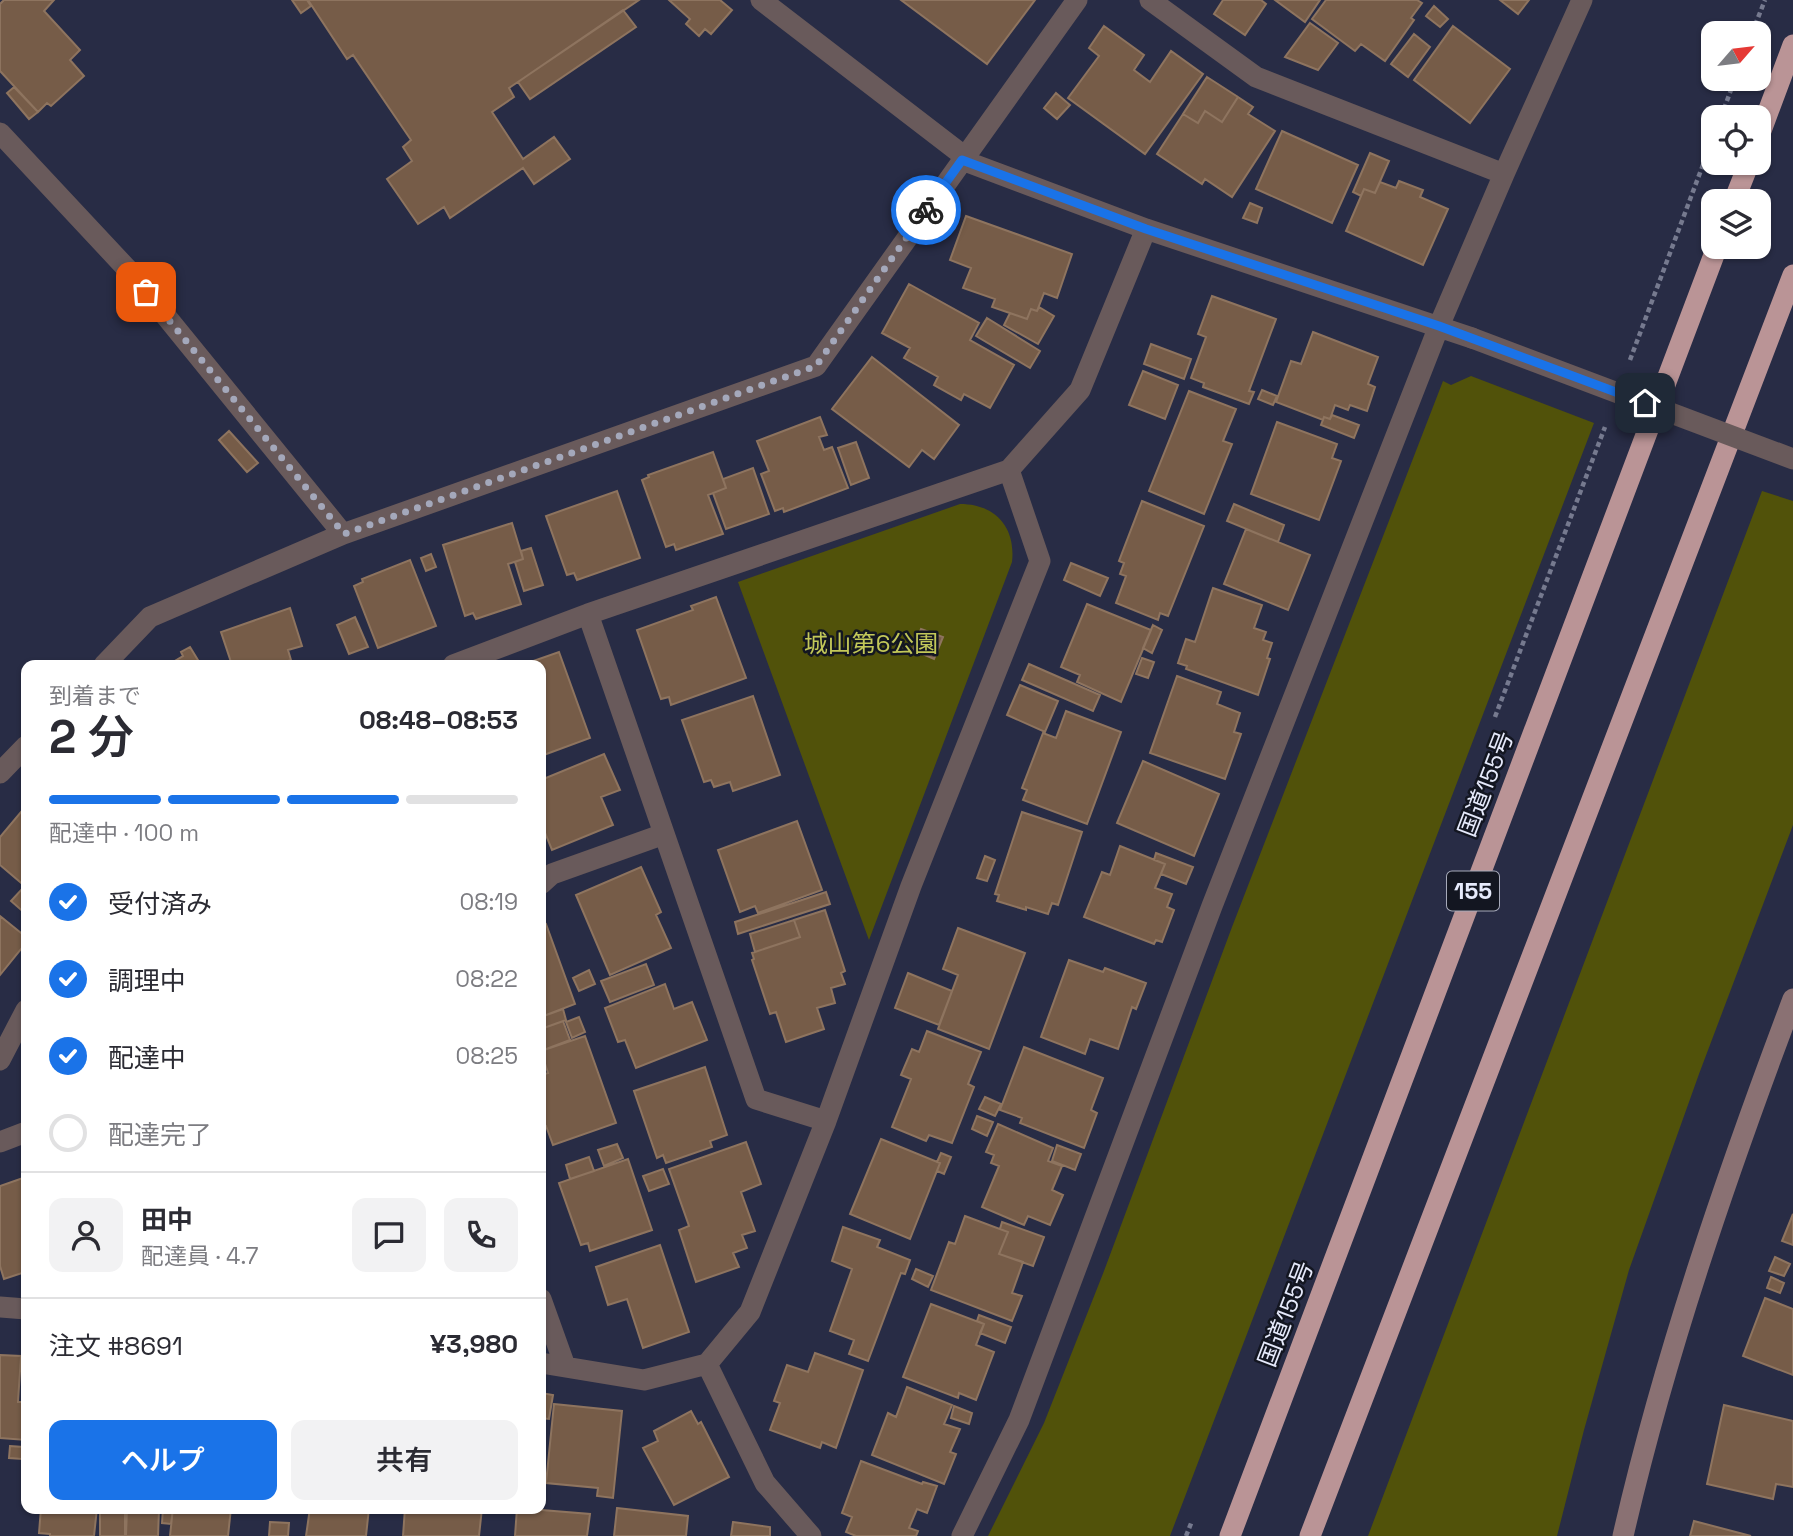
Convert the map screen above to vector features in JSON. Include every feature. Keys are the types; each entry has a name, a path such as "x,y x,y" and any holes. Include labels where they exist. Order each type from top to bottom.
{"highway":[{"path":"1771,105 1793,45"},
{"name":"国道155号","path":"1230,1536 1712,259"},
{"path":"1310,1536 1793,275"}],"street":[{"path":"761,0 963,158 1146,229 1439,326 1793,458"},
{"path":"109,660 150,617 344,534 816,366 1077,0"},
{"path":"1150,0 1256,77 1504,174"},
{"path":"962,1536 1018,1420 1212,906 1439,326 1582,0"},
{"path":"0,133 130,272 344,534"},
{"path":"466,660 588,614 1009,470 1080,390 1146,229"},
{"path":"546,1364 644,1380 707,1364 750,1312 826,1121 911,886 1040,561 1009,470"},
{"path":"588,614 756,1100 826,1121"},
{"path":"0,773 21,751"},
{"path":"546,879 552,874 664,834"},
{"path":"1623,1536 1639,1468 1701,1260 1757,1094 1793,999"},
{"path":"0,1060 21,1020"},
{"path":"0,1142 21,1134"},
{"path":"0,1307 21,1309"},
{"path":"546,1313 565,1366"},
{"path":"707,1364 765,1483 811,1536"}],"path":[{"path":"1757,21 1765,0"}],"green space":[{"path":"1471,376 1594,423 1170,1536 988,1536 1044,1423 1104,1271 1232,927 1443,381 1451,385"},
{"path":"1762,491 1793,501 1793,825 1629,1270 1557,1536 1368,1536"},
{"name":"城山第6公園","path":"960,504 983,508 1001,520 1010,538 1012,562 869,940 738,582"}],"building":[{"path":"4,0 54,0 44,11 80,50 70,60 84,76 51,106 47,103 38,112 0,71 0,4"},
{"path":"292,0 307,0 311,6 301,13"},
{"path":"308,0 639,0 509,88 514,97 492,112 523,159 554,137 570,159 534,184 523,168 450,218 444,207 418,224 387,179 412,161 403,147 411,140 353,55 347,59"},
{"path":"669,0 720,0 732,10 711,34 705,29 699,36 686,24 690,19"},
{"path":"901,0 1035,0 987,64"},
{"path":"1223,0 1261,0 1266,4 1245,35 1214,14"},
{"path":"1275,0 1320,0 1305,22"},
{"path":"1326,0 1417,0 1422,3 1411,18 1414,20 1385,61 1361,44 1355,51 1312,19"},
{"path":"1500,0 1529,0 1518,14"},
{"path":"1434,6 1448,19 1440,27 1426,16"},
{"path":"623,10 636,27 530,99 518,82"},
{"path":"1310,23 1338,43 1318,70 1285,57"},
{"path":"1104,26 1144,55 1134,70 1150,82 1171,51 1203,74 1145,154 1068,98 1099,56 1089,48"},
{"path":"1453,26 1510,69 1470,123 1414,80"},
{"path":"1414,34 1430,47 1408,77 1391,64"},
{"path":"1207,77 1238,97 1222,122 1205,111 1198,123 1183,114"},
{"path":"14,87 38,112 29,119 7,93"},
{"path":"1056,93 1070,105 1057,119 1044,108"},
{"path":"1238,97 1253,107 1248,114 1275,131 1232,197 1205,179 1202,184 1157,154 1183,114 1198,123 1205,111 1222,122"},
{"path":"1282,131 1358,165 1332,223 1256,189"},
{"path":"1370,153 1389,161 1375,193 1364,189 1361,196 1353,192"},
{"path":"1399,181 1423,190 1420,197 1448,209 1423,265 1346,231 1364,189 1375,193 1380,182 1396,188"},
{"path":"1250,203 1262,208 1257,223 1243,218"},
{"path":"966,216 1072,254 1057,298 1044,293 1037,311 1031,309 1027,319 992,307 995,299 963,288 971,268 950,260"},
{"path":"909,284 979,323 970,340 1014,365 990,408 964,394 961,400 934,385 938,377 904,358 910,348 882,333"},
{"path":"1212,296 1276,319 1249,391 1254,392 1249,404 1203,387 1204,383 1191,378 1206,337 1198,334"},
{"path":"1039,307 1054,316 1038,344 1004,325 1010,313 1027,319 1031,309 1037,311"},
{"path":"987,318 1040,351 1030,368 976,336"},
{"path":"1313,332 1378,357 1368,384 1375,387 1367,411 1350,405 1348,410 1335,405 1330,419 1324,417 1323,420 1276,402 1291,361 1301,364"},
{"path":"1151,344 1191,359 1184,379 1144,364"},
{"path":"872,357 959,425 934,459 922,450 909,467 832,409"},
{"path":"1143,371 1178,385 1165,419 1129,405"},
{"path":"1262,390 1277,396 1273,405 1258,399"},
{"path":"1189,391 1236,409 1223,441 1232,444 1204,514 1149,491"},
{"path":"1332,415 1359,425 1354,438 1321,425 1324,417 1330,419"},
{"path":"820,417 827,435 819,437 824,450 832,447 848,488 784,512 783,508 775,511 761,474 769,471 757,441"},
{"path":"1277,422 1337,444 1332,458 1341,461 1319,520 1251,494"},
{"path":"229,431 258,463 247,472 219,440"},
{"path":"856,442 869,478 851,485 838,448"},
{"path":"713,452 726,488 708,495 723,534 676,550 674,544 666,547 642,480 649,477 648,475"},
{"path":"753,468 769,514 726,529 713,493 726,488 723,479"},
{"path":"617,491 640,558 577,580 574,573 567,575 546,516"},
{"path":"1142,501 1204,526 1168,616 1160,613 1158,620 1116,603 1126,576 1120,574 1124,563 1119,561"},
{"path":"1234,504 1284,525 1278,542 1227,521"},
{"path":"512,523 523,559 508,564 521,604 476,619 473,613 465,616 443,545"},
{"path":"1246,529 1310,555 1288,610 1224,584"},
{"path":"531,548 543,585 524,591 515,562 523,559 521,551"},
{"path":"431,554 436,567 426,571 421,558"},
{"path":"410,560 436,626 378,648 354,586 363,582 362,579"},
{"path":"1071,563 1108,578 1100,596 1064,580"},
{"path":"1213,588 1262,605 1254,628 1266,632 1263,640 1272,643 1267,658 1270,659 1258,695 1186,669 1187,666 1178,663 1186,639 1195,642"},
{"path":"716,597 746,678 671,705 669,697 661,699 637,630 693,610 691,606"},
{"path":"1087,604 1151,630 1121,702 1077,682 1080,675 1061,667"},
{"path":"290,608 302,646 288,650 291,660 230,660 221,632"},
{"path":"355,617 368,647 349,654 337,625"},
{"path":"1153,625 1162,630 1152,653 1143,648"},
{"path":"921,629 943,637 934,659 913,650"},
{"path":"190,647 198,660 176,660 183,656 181,652"},
{"path":"559,652 590,738 546,754 546,660 536,660"},
{"path":"1142,658 1154,662 1148,678 1136,674"},
{"path":"1029,664 1100,695 1093,711 1022,680"},
{"path":"1177,676 1221,692 1217,704 1240,713 1234,732 1241,734 1225,779 1150,753"},
{"path":"1020,685 1058,701 1045,732 1007,715"},
{"path":"753,696 780,775 733,791 730,782 714,787 711,780 704,782 682,720"},
{"path":"1066,711 1121,732 1087,824 1023,800 1027,790 1022,788 1043,733 1056,738"},
{"path":"604,754 620,790 601,797 613,825 552,850 546,835 546,778"},
{"path":"1143,761 1219,794 1194,856 1117,823"},
{"path":"21,812 21,883 0,865 0,837"},
{"path":"1022,812 1082,832 1058,905 1052,903 1048,914 997,901 999,895 995,894"},
{"path":"797,821 822,890 758,913 755,906 740,912 718,850"},
{"path":"1120,846 1165,864 1155,888 1172,894 1167,907 1174,910 1162,942 1156,940 1154,944 1084,917 1102,872 1110,875"},
{"path":"1156,853 1193,867 1186,884 1161,874 1165,864 1154,860"},
{"path":"985,856 995,860 987,881 977,878"},
{"path":"641,867 661,912 656,915 671,948 610,975 576,895"},
{"path":"21,890 21,910 11,901"},
{"path":"826,892 830,904 738,934 735,922"},
{"path":"825,910 845,971 841,973 845,984 831,988 835,1003 817,1008 824,1029 786,1042 776,1012 770,1014 752,953 800,937 794,920"},
{"path":"0,916 21,933 21,949 0,975"},
{"path":"794,920 800,937 755,952 750,934"},
{"path":"546,924 575,1004 546,1015"},
{"path":"958,928 1025,953 989,1049 938,1029 958,975 943,969"},
{"path":"1069,960 1103,972 1105,968 1146,983 1136,1009 1132,1007 1118,1049 1090,1039 1085,1054 1041,1037"},
{"path":"646,964 654,985 610,1002 601,981"},
{"path":"589,970 595,984 579,991 573,978"},
{"path":"908,973 952,991 939,1025 895,1008"},
{"path":"665,984 674,1009 692,1002 707,1040 636,1068 625,1040 618,1042 605,1008"},
{"path":"563,1009 566,1020 546,1027 546,1015"},
{"path":"579,1017 585,1032 572,1038 566,1022"},
{"path":"563,1021 570,1040 546,1049 546,1027"},
{"path":"927,1031 981,1052 968,1084 974,1087 952,1143 929,1135 926,1141 892,1127 911,1079 901,1075 912,1049 919,1052"},
{"path":"585,1036 616,1123 553,1145 546,1126 546,1049"},
{"path":"1024,1047 1103,1078 1091,1110 1097,1113 1084,1148 1020,1123 1022,1118 1000,1110"},
{"path":"705,1067 727,1135 710,1141 712,1147 666,1163 663,1155 657,1158 634,1091"},
{"path":"985,1097 1001,1104 995,1116 979,1109"},
{"path":"977,1116 993,1122 987,1136 972,1129"},
{"path":"998,1124 1053,1148 1048,1161 1062,1166 1052,1190 1063,1195 1050,1225 1028,1216 1024,1225 982,1207 999,1166 991,1163 994,1155 986,1152"},
{"path":"881,1139 940,1163 910,1239 850,1214"},
{"path":"746,1142 761,1184 741,1192 755,1231 742,1235 747,1248 733,1253 739,1267 696,1282 679,1230 689,1226 669,1169"},
{"path":"617,1144 623,1158 604,1166 598,1150"},
{"path":"1057,1145 1081,1154 1075,1170 1052,1161"},
{"path":"941,1153 951,1157 944,1174 937,1171"},
{"path":"589,1157 594,1171 570,1179 566,1165"},
{"path":"628,1159 652,1230 590,1251 588,1243 581,1245 559,1183"},
{"path":"663,1169 669,1184 649,1191 643,1176"},
{"path":"21,1179 21,1273 4,1279 0,1266 0,1186"},
{"path":"1793,1214 1793,1245 1782,1241"},
{"path":"965,1216 1008,1232 999,1254 1023,1262 1012,1293 1022,1296 1012,1321 931,1290 949,1242 955,1244"},
{"path":"1002,1222 1044,1237 1033,1266 999,1254 1008,1232 1000,1229"},
{"path":"843,1227 880,1240 877,1247 910,1260 905,1274 901,1273 868,1361 849,1354 854,1340 830,1331 852,1269 832,1261"},
{"path":"660,1245 689,1332 643,1348 627,1299 608,1305 596,1267"},
{"path":"1775,1257 1790,1264 1784,1276 1769,1271"},
{"path":"916,1269 933,1276 928,1287 912,1279"},
{"path":"1771,1277 1784,1283 1780,1293 1767,1288"},
{"path":"1765,1298 1793,1309 1793,1375 1743,1356"},
{"path":"931,1304 984,1324 976,1345 994,1352 976,1400 959,1393 958,1398 903,1377"},
{"path":"979,1315 1011,1327 1005,1343 980,1333 984,1324 977,1321"},
{"path":"815,1353 863,1370 836,1448 822,1442 820,1448 770,1430 780,1403 774,1401 787,1365 808,1372"},
{"path":"0,1355 21,1356 18,1402 21,1402 21,1440 0,1438"},
{"path":"907,1387 952,1405 944,1424 960,1429 950,1452 956,1454 944,1484 872,1455 888,1413 896,1417"},
{"path":"546,1394 553,1395 549,1419 546,1419"},
{"path":"554,1404 622,1411 613,1498 597,1496 598,1488 546,1483"},
{"path":"1724,1405 1793,1421 1793,1487 1776,1484 1773,1499 1707,1484"},
{"path":"954,1406 972,1413 969,1424 951,1418"},
{"path":"691,1411 698,1424 701,1422 729,1477 674,1505 643,1448 658,1441 654,1431"},
{"path":"10,1446 21,1447 21,1459 9,1458"},
{"path":"861,1461 922,1484 923,1482 937,1486 927,1513 917,1509 909,1528 918,1531 916,1536 856,1536 846,1532 852,1517 842,1513"},
{"path":"617,1508 688,1516 686,1536 614,1536"},
{"path":"546,1510 590,1514 587,1536 515,1536 517,1514 546,1514"},
{"path":"41,1514 96,1514 94,1536 50,1536 39,1533"},
{"path":"100,1514 125,1514 125,1536 100,1536"},
{"path":"127,1514 159,1514 158,1536 126,1536"},
{"path":"163,1514 172,1514 171,1524 162,1523"},
{"path":"172,1514 230,1514 228,1536 170,1536"},
{"path":"309,1514 368,1514 366,1536 306,1536"},
{"path":"405,1514 481,1514 479,1536 403,1536"},
{"path":"1694,1521 1751,1536 1690,1536"},
{"path":"270,1522 289,1523 288,1536 269,1536"},
{"path":"733,1522 770,1527 770,1536 731,1536"}],"way so far":[{"path":"146,292 344,534 816,366 926,210"}],"route":[{"path":"926,210 962,160 1146,229 1439,326 1645,403"}]}
